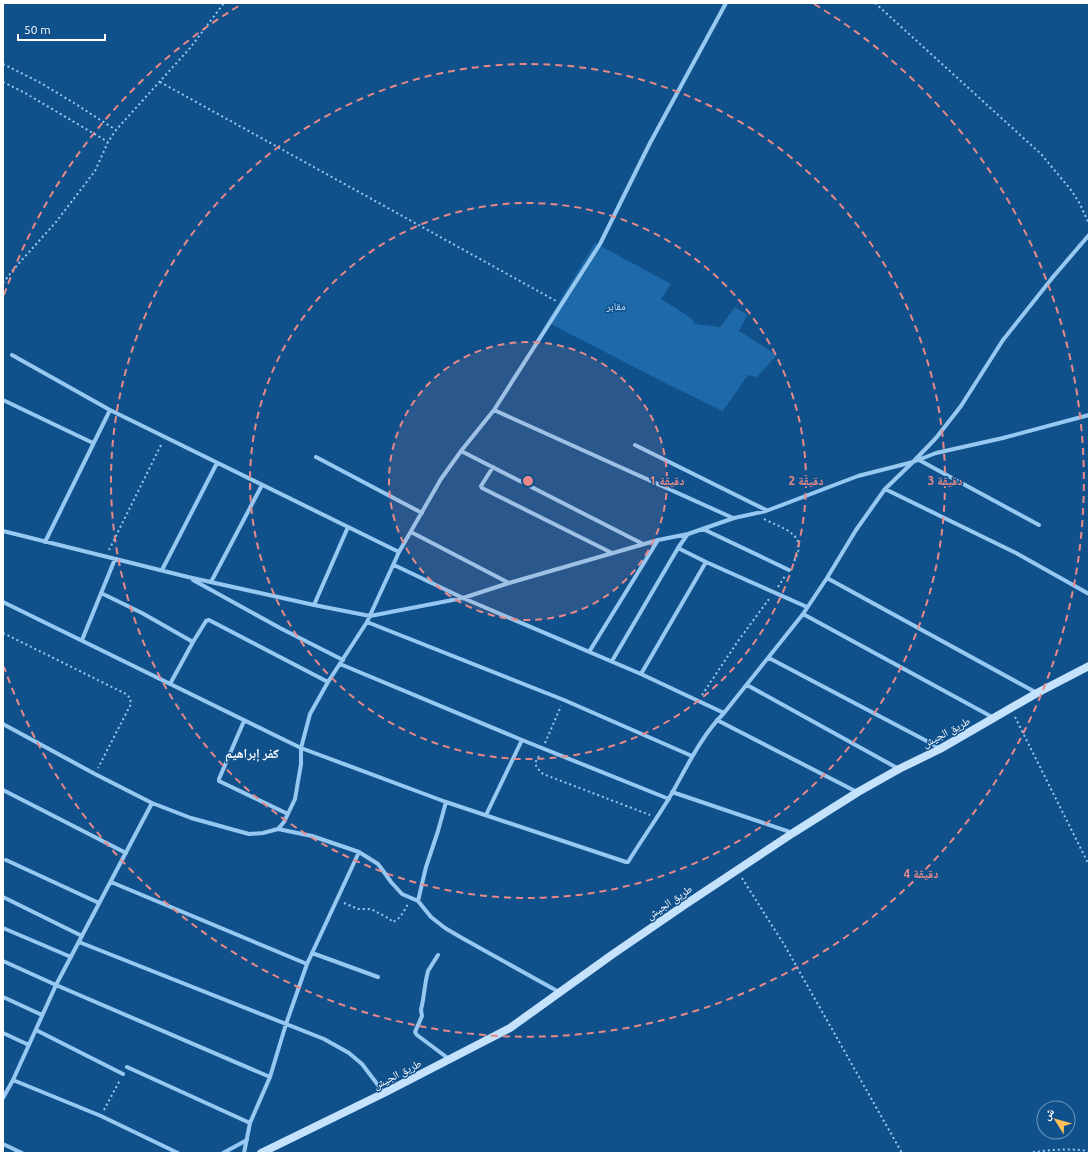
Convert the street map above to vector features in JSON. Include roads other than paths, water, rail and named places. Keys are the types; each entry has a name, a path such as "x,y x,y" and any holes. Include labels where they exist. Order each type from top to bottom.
{"main road":[{"name":"طريق الجيش","path":"260,1153 384,1093 510,1028 680,908 858,792 899,769 940,749 1010,708 1089,666"}],"street":[{"path":"278,829 284,822 295,799 301,764 301,748 310,714 328,682 368,622 399,552 441,479 494,410 600,244 650,143 726,3"},
{"path":"3,602 301,748 446,802 624,862 628,862 657,818 692,756 717,720 769,658 803,614 856,530 885,489 936,438 961,406 1004,340 1053,277 1089,235"},
{"path":"12,354 110,410 399,552"},
{"path":"3,400 93,444"},
{"path":"45,542 110,410"},
{"path":"494,410 734,518"},
{"path":"3,530 45,542 188,577 370,616 464,598 509,583 643,544 688,534 734,518 766,511 858,476 913,462 936,453 1003,438 1089,415"},
{"path":"635,444 766,511"},
{"path":"462,451 643,544"},
{"path":"316,457 422,513"},
{"path":"919,460 1039,525"},
{"path":"162,570 217,463"},
{"path":"493,467 481,486 482,488 613,553"},
{"path":"211,582 262,485"},
{"path":"885,489 1016,553 1089,594"},
{"path":"314,605 348,527"},
{"path":"703,529 789,570"},
{"path":"411,532 509,583"},
{"path":"612,661 678,548 688,534"},
{"path":"589,652 658,540"},
{"path":"678,548 808,607"},
{"path":"82,640 115,559"},
{"path":"641,674 706,562"},
{"path":"394,565 464,598 641,674 724,713"},
{"path":"188,577 280,628 343,660"},
{"path":"827,578 1037,693"},
{"path":"101,594 142,613 193,642"},
{"path":"803,614 994,718"},
{"path":"170,684 193,642 206,621 209,620 328,682"},
{"path":"368,622 564,700 692,756"},
{"path":"769,658 940,749"},
{"path":"340,664 668,799"},
{"path":"747,685 899,769"},
{"path":"717,720 858,792"},
{"path":"244,721 219,781 288,814"},
{"path":"3,724 152,803 191,818 249,834 263,833 278,829 312,836 359,852 378,864 402,894 418,901 431,917 445,928 560,992"},
{"path":"486,815 522,740"},
{"path":"3,790 126,853"},
{"path":"672,792 793,833"},
{"path":"418,901 426,867 446,802"},
{"path":"3,1098 14,1080 56,985 152,803"},
{"path":"244,1153 250,1123 270,1077 286,1024 307,964 359,852"},
{"path":"6,860 99,903"},
{"path":"111,882 307,964"},
{"path":"3,897 82,936"},
{"path":"3,928 71,957"},
{"path":"79,942 324,1040 349,1053 362,1064 384,1093"},
{"path":"312,953 378,977"},
{"path":"438,955 428,971 421,1010 422,1016 415,1032 449,1060"},
{"path":"3,961 270,1077"},
{"path":"3,997 42,1016"},
{"path":"36,1030 123,1074"},
{"path":"3,1033 29,1045"},
{"path":"127,1067 250,1123"},
{"path":"14,1080 101,1116 178,1153"},
{"path":"223,1153 247,1140"},
{"path":"3,1144 22,1153"}],"district":[{"name":"كفر إبراهيم","path":"252,753"}],"park label":[{"name":"مقابر","path":"616,306"}]}
